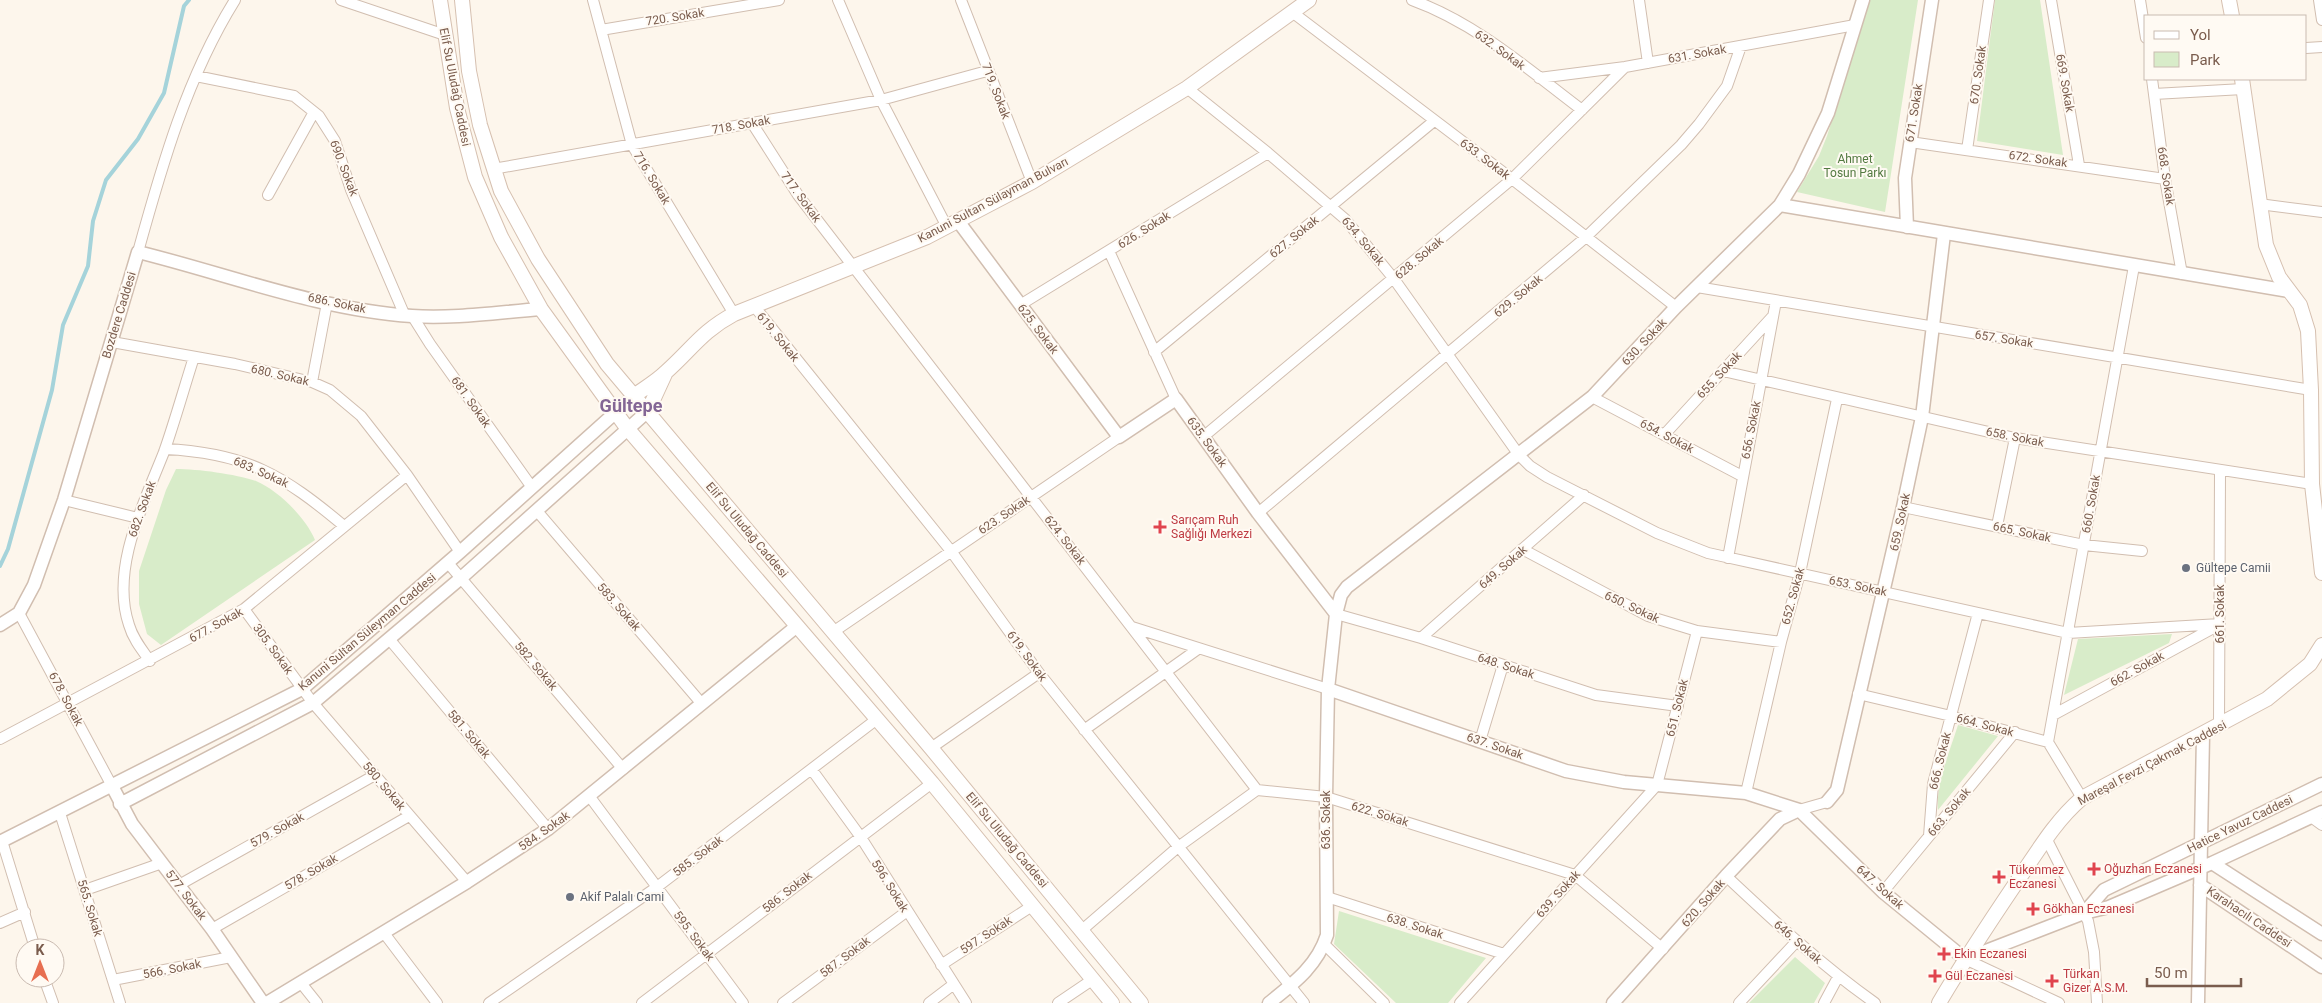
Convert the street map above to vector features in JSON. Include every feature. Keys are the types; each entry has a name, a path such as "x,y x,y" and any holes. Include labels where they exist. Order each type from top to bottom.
{"main road":[{"name":"Elif Su Uludağ Caddesi","path":"440,0 457,108 475,177 501,237 541,309 627,428 932,783 1112,1003"},
{"name":"Elif Su Uludağ Caddesi","path":"462,0 469,70 480,125 493,169 511,211 538,260 607,364 648,410 931,748 1142,1003"},
{"name":"Kanuni Sultan Sülayman Bulvarı","path":"666,373 706,331 734,314 855,267 953,224 1032,182 1187,88 1309,0"},
{"path":"2229,0 2232,15"},
{"path":"2243,84 2266,245 2270,260 2300,305 2308,331 2312,484 2322,564"},
{"path":"648,410 666,373"},
{"name":"Kanuni Sultan Süleyman Caddesi","path":"635,395 666,373"},
{"name":"Mareşal Fevzi Çakmak Caddesi","path":"1943,1002 1965,959 2046,838 2070,808 2082,798 2267,700 2310,664 2322,645"}],"street":[{"name":"Bozdere Caddesi","path":"0,625 19,613 34,585 64,500 158,182 196,76 217,29 235,0"},
{"path":"341,0 445,35"},
{"name":"716. Sokak","path":"593,0 632,145 734,314"},
{"name":"720. Sokak","path":"601,30 779,0"},
{"path":"838,0 882,100 953,224"},
{"name":"719. Sokak","path":"961,0 1032,182"},
{"name":"632. Sokak","path":"1412,0 1452,16 1582,110"},
{"path":"1639,0 1648,62"},
{"name":"630. Sokak","path":"1336,614 1341,595 1347,587 1592,397 1676,307 1780,205 1799,174 1828,113 1862,0"},
{"name":"671. Sokak","path":"1907,227 1904,196 1910,142 1932,0"},
{"name":"670. Sokak","path":"1967,150 1989,0"},
{"name":"669. Sokak","path":"2051,0 2079,165"},
{"path":"2140,0 2144,25"},
{"path":"2318,0 2322,20"},
{"name":"633. Sokak","path":"1292,12 1512,179 1585,238 1676,307"},
{"name":"631. Sokak","path":"1539,78 1625,67 1855,25"},
{"name":"629. Sokak","path":"1258,513 1585,238 1681,145 1699,124 1726,86 1741,46"},
{"path":"2307,48 2322,47"},
{"name":"628. Sokak","path":"1203,437 1512,179 1625,67"},
{"name":"718. Sokak","path":"493,169 882,100 988,70"},
{"name":"690. Sokak","path":"196,76 294,96 314,112 335,141 351,190 409,316"},
{"name":"668. Sokak","path":"2152,80 2165,179 2182,274"},
{"path":"2154,94 2243,84"},
{"name":"634. Sokak","path":"1187,88 1332,206 1394,279 1519,455"},
{"path":"268,195 314,112"},
{"name":"627. Sokak","path":"1154,352 1434,120"},
{"name":"717. Sokak","path":"752,123 798,195 855,267"},
{"name":"672. Sokak","path":"1910,142 2079,165 2165,179"},
{"name":"626. Sokak","path":"1020,305 1268,152"},
{"path":"2259,204 2322,212"},
{"path":"1780,205 2289,291"},
{"name":"625. Sokak","path":"953,224 1020,305 1119,437"},
{"name":"659. Sokak","path":"1827,802 1837,790 1858,694 1884,592 1922,417 1944,234"},
{"name":"635. Sokak","path":"1109,251 1176,399 1258,513 1336,614"},
{"name":"686. Sokak","path":"138,252 327,302 409,316 541,309"},
{"name":"660. Sokak","path":"2048,742 2134,266"},
{"name":"624. Sokak","path":"855,267 1257,790"},
{"name":"657. Sokak","path":"1697,287 2311,390"},
{"name":"656. Sokak","path":"1728,558 1776,301"},
{"path":"312,382 327,302"},
{"name":"619. Sokak","path":"754,306 951,551 1039,673 1289,987 1304,1003"},
{"name":"655. Sokak","path":"1664,435 1774,315"},
{"name":"681. Sokak","path":"409,316 531,486"},
{"name":"680. Sokak","path":"112,342 312,382 330,390 350,405 407,474 460,552"},
{"name":"682. Sokak","path":"150,661 137,643 128,624 125,609 126,562 138,518 165,449 194,357"},
{"name":"658. Sokak","path":"1723,371 1837,399 2015,438 2312,484"},
{"name":"Kanuni Sultan Süleyman Caddesi","path":"1,841 60,813 302,689 448,563 531,486 635,395"},
{"name":"654. Sokak","path":"1592,397 1742,476"},
{"name":"623. Sokak","path":"833,632 1176,399"},
{"name":"652. Sokak","path":"1746,793 1781,642 1800,573 1837,399"},
{"path":"120,804 313,703 390,640 461,578 648,410"},
{"path":"1997,526 2015,438"},
{"name":"683. Sokak","path":"165,449 219,455 257,467 283,479 344,526"},
{"name":"653. Sokak","path":"1519,455 1530,466 1547,477 1683,545 1728,558 2068,633 2220,624"},
{"name":"661. Sokak","path":"2220,471 2220,726"},
{"name":"677. Sokak","path":"0,739 244,610 407,474"},
{"name":"649. Sokak","path":"1421,638 1584,495"},
{"path":"64,500 138,518"},
{"name":"665. Sokak","path":"1903,507 2084,545 2142,551"},
{"name":"583. Sokak","path":"537,511 702,704"},
{"name":"650. Sokak","path":"1522,549 1637,612 1697,631 1781,642"},
{"name":"582. Sokak","path":"448,563 623,769"},
{"name":"305. Sokak","path":"244,610 302,689"},
{"name":"678. Sokak","path":"19,613 112,786"},
{"name":"666. Sokak","path":"1929,836 1933,784 1978,613"},
{"name":"648. Sokak","path":"1336,614 1421,638 1596,696 1678,706"},
{"name":"636. Sokak","path":"1270,1003 1308,970 1324,944 1328,927 1326,797 1328,689 1336,614"},
{"name":"662. Sokak","path":"2053,715 2220,624"},
{"name":"584. Sokak","path":"267,1003 467,882 548,829 590,797 797,626"},
{"name":"637. Sokak","path":"1132,628 1328,689 1566,771 1598,778 1746,793 1799,810"},
{"name":"651. Sokak","path":"1657,785 1697,631"},
{"name":"581. Sokak","path":"390,640 548,829"},
{"path":"1084,730 1198,649"},
{"path":"1480,741 1503,665"},
{"path":"931,748 1039,673"},
{"name":"580. Sokak","path":"302,689 467,882"},
{"name":"664. Sokak","path":"1858,694 1952,716 2048,742"},
{"name":"585. Sokak","path":"489,1003 657,887 877,719"},
{"name":"663. Sokak","path":"1883,892 2015,732"},
{"path":"2198,1003 2203,735"},
{"path":"2048,742 2082,798"},
{"name":"596. Sokak","path":"812,770 860,836 906,912 966,1003"},
{"name":"579. Sokak","path":"179,885 375,775"},
{"name":"586. Sokak","path":"642,1003 932,783"},
{"name":"Hatice Yavuz Caddesi","path":"2084,913 2104,890 2322,784"},
{"name":"639. Sokak","path":"1460,1003 1657,785"},
{"name":"577. Sokak","path":"112,786 132,824 212,929 263,1003"},
{"path":"1082,930 1178,847 1257,790"},
{"name":"622. Sokak","path":"1257,790 1326,797 1575,875 1663,949"},
{"name":"595. Sokak","path":"590,797 743,1003"},
{"path":"1799,810 1827,802"},
{"name":"620. Sokak","path":"1613,1003 1726,876 1780,819 1799,810"},
{"name":"647. Sokak","path":"1799,810 1883,892 1965,959"},
{"name":"565. Sokak","path":"60,813 120,1003"},
{"path":"1965,959 2084,913 2110,907 2212,863 2316,814 2322,825"},
{"name":"578. Sokak","path":"212,929 409,816"},
{"path":"2046,838 2088,921 2094,952 2097,1003"},
{"path":"1,841 32,938"},
{"path":"85,890 162,863"},
{"path":"2212,863 2322,934"},
{"name":"646. Sokak","path":"1726,876 1796,942 1838,977 1875,1003"},
{"name":"Karahacılı Caddesi","path":"2200,885 2322,966"},
{"name":"638. Sokak","path":"1327,897 1504,954"},
{"name":"597. Sokak","path":"941,964 1032,906"},
{"path":"0,923 25,912"},
{"name":"587. Sokak","path":"783,1003 906,912"},
{"path":"384,933 437,1003"},
{"path":"1739,1003 1796,942"},
{"path":"1324,944 1384,1003"},
{"name":"566. Sokak","path":"113,980 230,957"},
{"path":"1965,959 2059,1003"},
{"path":"1824,1003 1838,977"},
{"path":"1058,1003 1092,980"},
{"path":"301,982 317,1003"},
{"path":"929,1003 954,984"},
{"path":"48,988 53,1003"}],"green space":[{"name":"Ahmet Tosun Parkı","path":"1870,0 1918,0 1885,212 1797,192 1819,156 1827,136"},
{"path":"1995,0 2040,0 2063,155 1977,141"},
{"path":"176,469 227,474 247,478 264,485 282,498 298,514 315,540 161,645 147,634 139,604 139,571 166,490"},
{"path":"2172,634 2169,643 2064,695 2078,639"},
{"path":"1958,725 1998,736 1938,810 1941,778"},
{"path":"1339,911 1486,958 1448,1003 1396,1003 1334,944"},
{"path":"1795,957 1825,983 1814,1003 1749,1003"}],"waterway":[{"path":"0,566 8,549 52,390 63,325 88,266 93,221 106,180 138,139 164,93 184,6 189,0"}],"place":[{"name":"Sarıçam Ruh Sağlığı Merkezi","path":"1160,527"},
{"name":"Gültepe Camii","path":"2186,568"},
{"name":"Oğuzhan Eczanesi","path":"2094,869"},
{"name":"Tükenmez Eczanesi","path":"1999,877"},
{"name":"Akif Palalı Cami","path":"570,897"},
{"name":"Gökhan Eczanesi","path":"2033,909"},
{"name":"Ekin Eczanesi","path":"1944,954"},
{"name":"Gül Eczanesi","path":"1935,976"},
{"name":"Türkan Gizer A.S.M.","path":"2052,981"}],"district":[{"name":"Gültepe","path":"631,405"}]}
